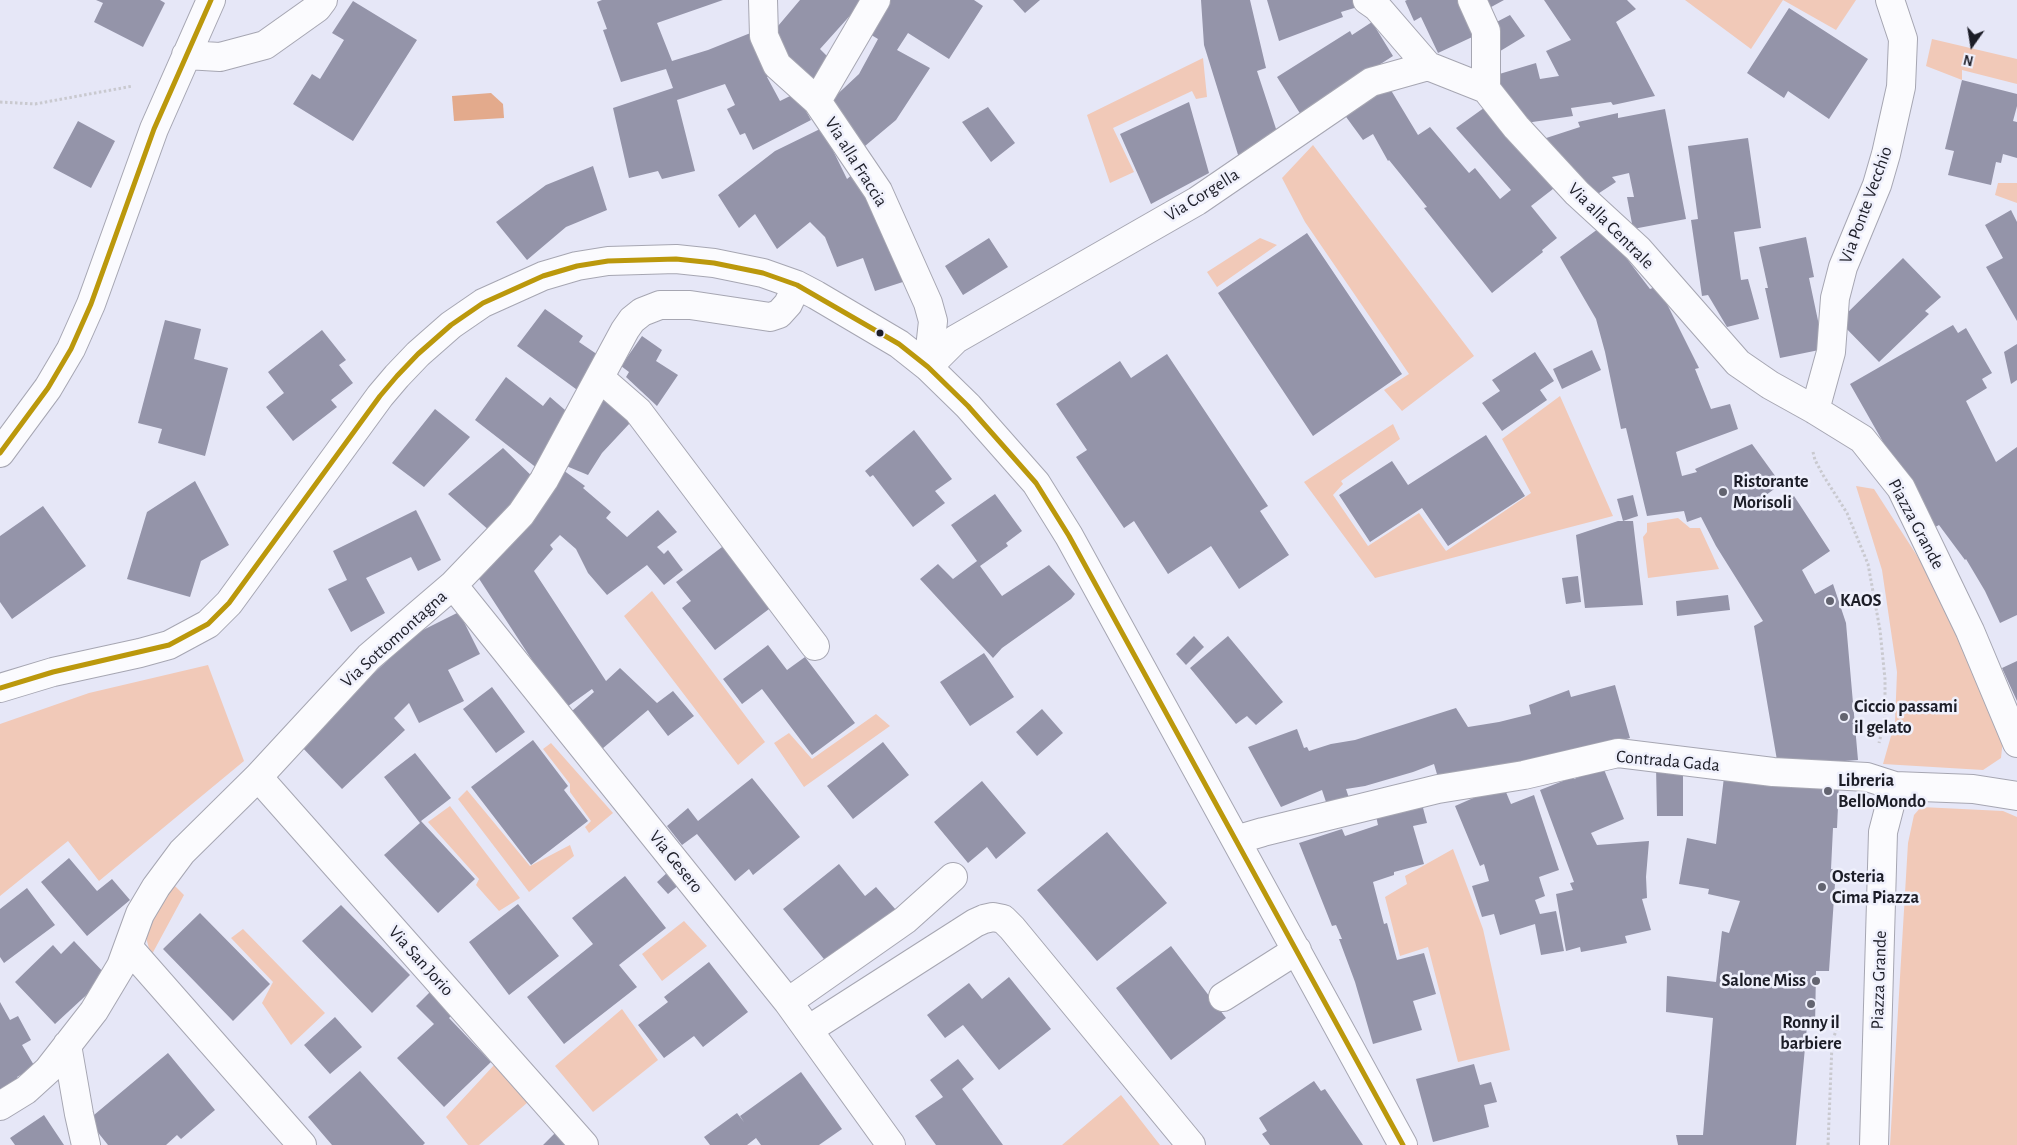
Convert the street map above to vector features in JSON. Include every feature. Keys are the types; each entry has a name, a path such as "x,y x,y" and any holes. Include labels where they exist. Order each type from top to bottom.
{"street":[{"path":"0,454 38,404 71,350 91,304 131,189 171,89 211,0"},
{"path":"186,55 220,57 265,45 317,8 323,0"},
{"name":"Via alla Fraccia","path":"762,0 764,36 777,65 817,101 878,191 928,303 933,321 928,367"},
{"path":"817,101 876,0"},
{"path":"1367,0 1377,7 1428,66 1486,89 1486,31 1472,0"},
{"name":"Via Ponte Vecchio","path":"1815,410 1831,352 1836,298 1843,267 1877,185 1886,154 1900,87 1903,39 1890,0"},
{"name":"Via Corgella","path":"928,367 956,339 1197,201 1371,82 1428,66"},
{"name":"Via alla Centrale","path":"1486,89 1516,127 1577,193 1638,250 1738,363 1770,385 1815,410"},
{"path":"0,688 53,672 169,645 208,624 229,603 397,376 418,354 451,326 483,303 543,276 577,266 608,261 676,259 714,262 763,273 797,285 866,323 899,344 928,367 974,412 1036,483 1070,536 1403,1145"},
{"name":"Via Sottomontagna","path":"0,1106 26,1090 48,1070 112,984 121,966 140,914 156,887 182,852 258,777 369,656 453,585 521,514 544,480 632,320 642,312 660,305 690,304 770,317 779,314 788,304 797,285"},
{"path":"600,378 638,411 815,646"},
{"name":"Piazza Grande","path":"1815,410 1862,439 1901,488 1970,631 2017,743"},
{"name":"Via Gesero","path":"453,585 788,1002 891,1145"},
{"name":"Contrada Gada","path":"1236,840 1438,789 1524,775 1618,753 1773,772 1867,777 1895,786 1973,789 2017,796"},
{"name":"Via San Jorio","path":"258,777 584,1145"},
{"name":"Piazza Grande","path":"1874,1145 1883,832 1895,786"},
{"path":"788,1002 905,920 953,877"},
{"path":"808,1030 975,923 993,917 1003,920 1012,928 1192,1145"},
{"path":"128,947 302,1145"},
{"path":"1223,997 1297,950"},
{"path":"67,1045 86,1145"}],"path":[{"path":"0,102 35,104 144,84 171,89"},
{"path":"1815,410 1811,440 1815,460 1847,513 1861,543 1868,564 1879,622 1885,679 1886,719 1867,777"}],"shaded area":[{"path":"1685,0 1783,0 1751,49"},
{"path":"1783,0 1856,0 1836,30"},
{"path":"1932,39 2017,59 2017,84 1962,70 1962,80 1926,66"},
{"path":"1203,58 1207,97 1196,99 1192,91 1113,128 1134,172 1110,183 1087,115"},
{"path":"491,93 503,104 504,118 454,121 452,96"},
{"path":"1313,145 1474,356 1402,411 1384,390 1409,374 1305,222 1282,178"},
{"path":"1998,183 2017,183 2017,203 1995,195"},
{"path":"1260,238 1277,245 1217,287 1207,272"},
{"path":"1560,396 1613,516 1375,578 1304,482 1393,424 1400,439 1341,481 1343,484 1333,495 1368,546 1419,513 1446,551 1531,493 1502,439"},
{"path":"1856,486 1874,489 1934,582 2003,739 2001,758 1983,770 1883,764 1895,722 1897,672 1882,570"},
{"path":"1678,518 1690,528 1700,528 1719,569 1648,578 1643,537 1647,532 1647,523"},
{"path":"652,591 765,742 738,765 624,616"},
{"path":"208,665 244,761 99,881 68,841 0,896 0,724 89,693"},
{"path":"876,714 890,726 804,787 774,743 789,733 812,759"},
{"path":"551,743 613,813 589,833 585,827 591,821 570,792 570,784 543,749"},
{"path":"467,790 530,866 570,845 574,856 529,892 458,799"},
{"path":"450,806 520,898 499,911 476,885 479,879 428,822"},
{"path":"1921,807 2003,811 2017,817 2017,1145 1890,1145 1908,843 1914,815"},
{"path":"1453,849 1483,929 1510,1050 1458,1062 1428,947 1400,956 1385,897 1407,884 1405,876"},
{"path":"172,883 184,895 151,956 144,930"},
{"path":"684,921 707,946 662,981 642,954"},
{"path":"243,929 325,1013 291,1045 262,1003 273,982 231,938"},
{"path":"622,1009 658,1060 593,1112 555,1066"},
{"path":"495,1064 528,1102 479,1145 468,1145 446,1117"},
{"path":"1121,1095 1160,1145 1062,1145"}],"building":[{"path":"96,0 160,0 165,3 143,47 94,22 103,3"},
{"path":"602,0 723,0 657,23 672,61 708,50 753,32 771,75 767,77 780,101 796,93 811,120 753,150 745,133 740,135 727,109 735,105 725,84 677,100 695,171 662,179 658,171 629,178 613,108 673,88 666,69 621,82 603,30 607,29 597,2"},
{"path":"800,0 864,0 820,49 835,64 815,88 767,39"},
{"path":"885,0 974,0 983,6 949,59 908,33 897,50 930,68 896,120 865,146 828,103 859,74 878,39 868,33"},
{"path":"1013,0 1040,0 1025,13"},
{"path":"1201,0 1250,0 1266,68 1257,71 1279,138 1239,158 1204,45"},
{"path":"1267,0 1355,0 1361,6 1341,12 1343,17 1279,41"},
{"path":"1468,0 1483,32 1438,53 1421,17 1414,21 1405,1"},
{"path":"1476,0 1504,0 1482,12"},
{"path":"1544,0 1627,0 1636,9 1616,22 1655,96 1613,105 1611,102 1571,108 1573,116 1519,124 1496,75 1536,63 1540,79 1559,76 1546,51 1571,40"},
{"path":"353,1 417,40 353,141 293,104 312,74 320,79 344,40 332,33"},
{"path":"1789,8 1868,59 1829,119 1788,91 1784,98 1747,73"},
{"path":"1510,15 1525,36 1497,53 1487,27"},
{"path":"1372,22 1393,56 1301,115 1277,77 1350,31 1352,35"},
{"path":"1962,80 2017,94 2017,106 2013,121 2017,122 2017,158 2003,154 2001,163 1996,162 1991,185 1948,175 1954,151 1945,149"},
{"path":"1386,82 1418,135 1430,127 1469,173 1475,168 1500,199 1511,190 1456,128 1488,105 1562,182 1531,206 1557,238 1542,250 1543,252 1492,293 1424,208 1427,207 1388,161 1373,134 1363,140 1341,110"},
{"path":"1189,102 1209,173 1151,204 1120,134"},
{"path":"988,107 1015,143 991,162 962,122"},
{"path":"1665,109 1686,219 1633,229 1627,197 1634,197 1629,173 1612,177 1616,182 1590,199 1537,141 1580,127 1578,122 1618,113 1618,118"},
{"path":"78,121 115,141 91,188 53,168"},
{"path":"822,128 847,179 853,174 882,221 909,280 875,291 863,258 837,267 825,237 810,222 777,249 755,214 739,228 718,195 775,151"},
{"path":"1748,138 1761,228 1734,232 1741,280 1748,279 1759,319 1727,327 1708,295 1702,296 1691,220 1698,219 1688,146"},
{"path":"593,166 607,210 566,227 527,260 496,222 546,185"},
{"path":"2011,210 2017,222 2017,321 1986,267 2003,258 1985,225"},
{"path":"1602,226 1650,289 1658,286 1699,368 1695,369 1711,409 1730,404 1738,429 1676,452 1682,476 1697,472 1695,469 1752,444 1781,484 1762,498 1769,510 1771,511 1794,496 1830,551 1802,570 1815,594 1833,584 1846,623 1858,760 1778,766 1754,626 1763,621 1716,546 1701,517 1687,522 1684,511 1647,516 1626,428 1621,429 1596,319 1560,257"},
{"path":"1307,233 1402,374 1313,436 1218,293"},
{"path":"1806,237 1814,277 1809,278 1824,349 1780,358 1765,288 1768,288 1759,247"},
{"path":"989,238 1008,267 963,295 945,266"},
{"path":"1903,258 1941,297 1925,311 1929,314 1879,362 1839,321"},
{"path":"545,309 583,336 579,342 604,359 580,392 517,346"},
{"path":"165,320 201,329 194,359 228,368 205,456 158,443 162,429 138,423"},
{"path":"1953,325 1958,333 1966,328 1992,373 1982,379 1987,388 1966,401 1996,462 2017,447 2017,615 2000,623 1985,591 1966,559 1939,525 1928,531 1887,449 1850,384"},
{"path":"322,330 346,360 339,365 353,383 331,400 337,407 293,441 266,407 284,393 268,372"},
{"path":"642,336 662,350 656,361 678,375 657,406 626,377 629,372 621,366"},
{"path":"2017,344 2017,380 2011,384 2004,352"},
{"path":"1592,350 1601,370 1562,389 1553,369"},
{"path":"1535,352 1554,381 1540,390 1547,400 1502,431 1482,403 1500,391 1492,380"},
{"path":"1167,354 1268,506 1260,511 1289,555 1239,589 1211,546 1168,574 1134,521 1124,528 1076,457 1087,450 1056,404 1120,361 1131,378"},
{"path":"506,377 543,406 550,397 572,416 542,472 475,420"},
{"path":"608,393 630,423 602,453 588,475 559,463 574,432"},
{"path":"435,409 470,437 424,487 392,463"},
{"path":"914,430 952,479 935,491 945,503 913,527 873,475 870,477 865,471"},
{"path":"1486,435 1525,496 1448,546 1422,508 1370,542 1339,495 1392,461 1408,485"},
{"path":"503,448 539,483 491,532 448,494"},
{"path":"563,470 585,486 583,488 611,512 606,518 627,537 658,510 677,532 657,547 664,554 668,550 683,570 664,585 647,565 607,595 588,573 576,549 560,535 550,545 553,549 534,571 606,681 620,668 657,703 673,691 694,716 668,736 648,710 602,749 565,717 594,692 592,689 564,709 472,568"},
{"path":"195,481 229,545 201,561 190,597 127,579 147,512"},
{"path":"995,494 1022,531 1006,543 1008,546 980,566 1002,596 1049,565 1075,594 1071,599 1002,648 993,658 920,579 938,564 953,579 977,561 951,525"},
{"path":"1633,495 1638,516 1623,521 1617,499"},
{"path":"43,506 86,566 12,619 0,602 0,536"},
{"path":"416,510 441,560 418,571 411,557 366,578 385,613 351,632 328,589 347,580 333,551"},
{"path":"1618,521 1633,521 1643,605 1585,608 1576,535"},
{"path":"726,544 773,606 715,650 682,608 691,601 676,582"},
{"path":"1578,576 1581,602 1566,604 1562,578"},
{"path":"1728,595 1730,610 1677,616 1676,601"},
{"path":"459,612 480,654 448,670 464,701 419,723 409,703 394,718 405,730 342,789 299,744 388,660 383,650"},
{"path":"1194,636 1204,647 1186,665 1176,654"},
{"path":"1228,636 1283,702 1256,725 1247,716 1236,724 1190,668"},
{"path":"768,645 787,670 805,657 855,723 812,755 762,689 742,704 723,679"},
{"path":"984,653 1014,697 970,726 940,682"},
{"path":"2017,661 2017,701 2002,668"},
{"path":"1615,685 1630,738 1585,750 1439,781 1434,764 1365,786 1346,789 1349,798 1327,805 1322,790 1281,807 1248,747 1297,729 1304,748 1307,747 1309,751 1331,744 1355,740 1456,708 1468,727 1499,722 1531,714 1529,705 1569,690 1571,697"},
{"path":"492,687 525,732 496,753 463,709"},
{"path":"1042,709 1063,733 1037,756 1016,732"},
{"path":"533,740 568,786 564,790 588,821 531,865 471,787"},
{"path":"883,742 909,775 853,819 827,786"},
{"path":"415,753 451,798 421,821 475,879 438,913 384,855 420,823 384,777"},
{"path":"1656,766 1683,766 1683,816 1657,816"},
{"path":"1603,767 1624,819 1591,833 1597,845 1649,841 1646,877 1647,898 1642,899 1651,930 1625,936 1627,943 1581,952 1580,947 1566,951 1556,894 1573,890 1570,883 1574,882 1540,790"},
{"path":"1724,777 1839,785 1837,828 1833,828 1831,869 1836,869 1829,971 1816,971 1815,1027 1807,1026 1796,1145 1678,1145 1676,1135 1703,1135 1713,1018 1666,1012 1667,976 1716,982 1722,931 1729,933 1740,901 1708,894 1709,889 1679,884 1687,838 1716,844"},
{"path":"752,778 800,837 753,875 749,869 735,881 697,834 682,845 667,826 688,808 698,821"},
{"path":"982,781 1026,833 996,859 987,847 968,863 934,822"},
{"path":"1503,785 1511,804 1534,795 1559,870 1539,877 1545,896 1535,900 1540,914 1556,911 1564,951 1541,955 1535,924 1500,935 1494,914 1482,917 1472,886 1489,881 1484,864 1480,866 1455,806"},
{"path":"1422,804 1427,823 1413,826 1424,864 1394,872 1394,875 1373,882 1384,924 1387,923 1397,960 1424,953 1436,994 1413,1001 1422,1030 1373,1044 1355,982 1339,939 1342,939 1336,925 1332,926 1299,843 1342,829 1345,836 1378,825 1376,816"},
{"path":"1107,832 1167,903 1097,961 1037,890"},
{"path":"69,858 97,891 112,879 130,900 87,936 41,882"},
{"path":"839,864 865,896 876,887 896,910 828,964 783,909"},
{"path":"669,871 680,884 668,894 657,882"},
{"path":"625,876 666,928 619,965 637,987 564,1044 527,997 593,944 572,918"},
{"path":"27,888 55,925 4,963 0,957 0,909"},
{"path":"518,904 559,956 509,995 469,942"},
{"path":"341,905 410,975 372,1013 302,941"},
{"path":"200,913 270,984 233,1021 163,949"},
{"path":"74,941 107,976 55,1024 15,982 53,945 61,954"},
{"path":"1171,946 1226,1018 1171,1060 1116,988"},
{"path":"709,962 748,1012 703,1047 694,1036 664,1058 638,1025 668,1002 664,997"},
{"path":"1009,977 1051,1029 999,1070 963,1025 945,1038 927,1015 969,983 982,999"},
{"path":"438,984 460,1007 449,1018 491,1062 444,1107 397,1058 434,1024 416,1006"},
{"path":"0,1002 10,1020 18,1016 31,1040 22,1045 35,1067 17,1077 20,1081 0,1092"},
{"path":"335,1017 362,1047 330,1074 304,1045"},
{"path":"168,1053 215,1110 181,1139 177,1135 166,1145 108,1145 88,1120"},
{"path":"958,1059 974,1079 962,1089 1003,1145 936,1145 915,1116 943,1097 930,1080"},
{"path":"1474,1064 1480,1085 1491,1082 1497,1102 1484,1105 1489,1127 1433,1142 1416,1079"},
{"path":"360,1071 425,1143 423,1145 332,1145 308,1117"},
{"path":"801,1072 842,1129 819,1145 761,1145 756,1138 747,1145 710,1145 704,1137 737,1113 744,1122 740,1116"},
{"path":"1314,1081 1321,1091 1325,1089 1363,1145 1270,1145 1262,1134 1267,1131 1259,1118"},
{"path":"44,1115 64,1145 15,1145 10,1138"},
{"path":"556,1132 569,1145 543,1145"}],"transit line":[{"path":"0,453 48,388 71,349 91,304 154,129 211,0"},
{"path":"0,688 53,672 169,645 208,624 229,603 380,396 397,376 418,354 451,325 483,303 543,276 577,266 608,261 676,259 714,263 763,273 797,285 899,344 928,367 968,406 1036,483 1069,536 1403,1145"}],"place":[{"name":"Ristorante Morisoli","path":"1723,492"},
{"name":"KAOS","path":"1830,601"},
{"name":"Ciccio passami il gelato","path":"1844,717"},
{"name":"Libreria BelloMondo","path":"1828,791"},
{"name":"Osteria Cima Piazza","path":"1822,887"},
{"name":"Salone Miss","path":"1816,981"},
{"name":"Ronny il barbiere","path":"1811,1004"}]}
